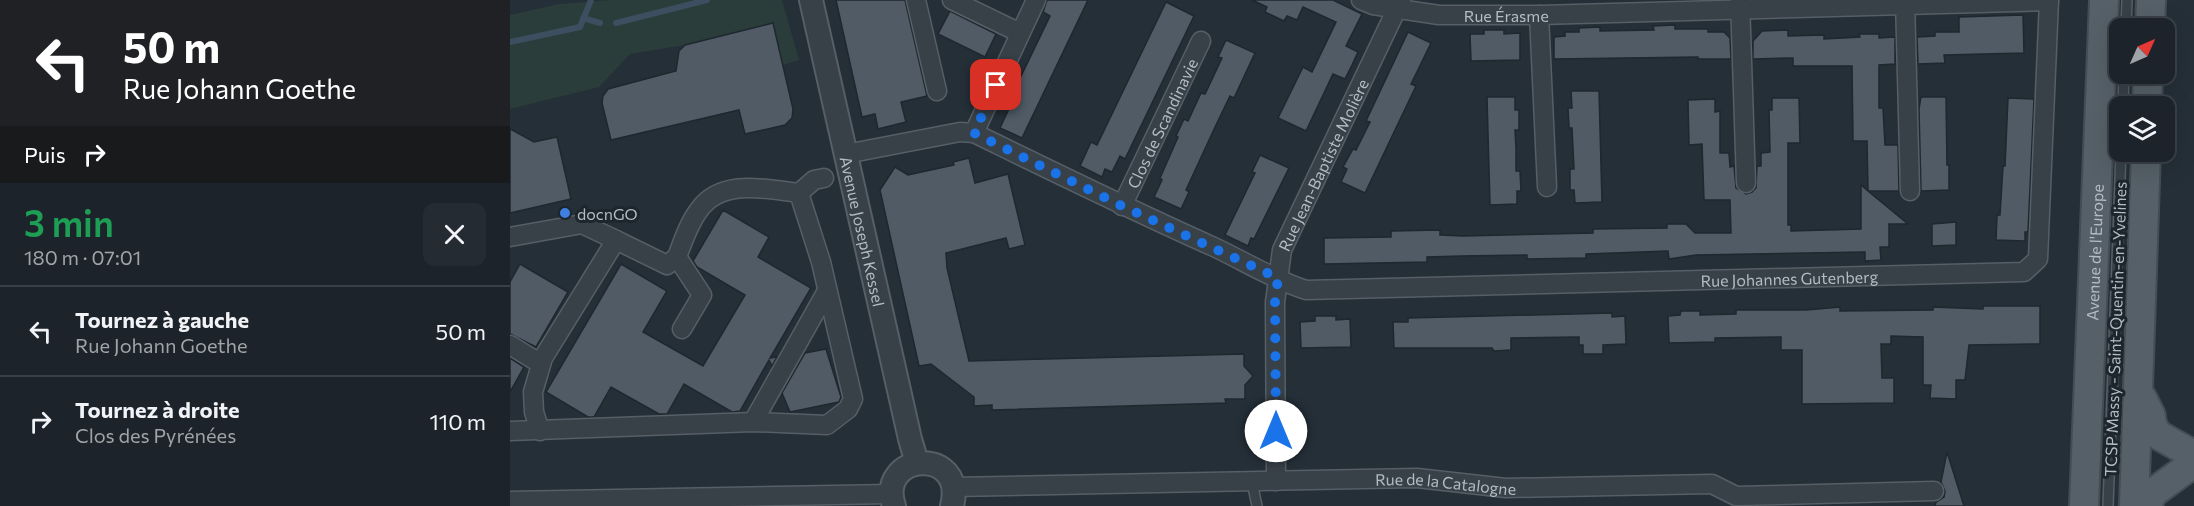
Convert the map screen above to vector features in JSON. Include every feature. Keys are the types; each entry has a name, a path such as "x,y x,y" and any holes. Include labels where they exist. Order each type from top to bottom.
{"main road":[{"name":"Avenue de l'Europe","path":"2084,506 2104,0"},
{"path":"2150,18 2151,0"},
{"path":"2134,506 2146,162"},
{"path":"2139,393 2151,416 2155,431 2194,454"},
{"path":"2148,506 2154,492 2194,463"}],"street":[{"name":"Avenue Joseph Kessel","path":"811,0 838,171 917,463"},
{"path":"916,0 937,91"},
{"path":"952,0 1020,33"},
{"path":"510,237 582,224 667,265 677,256 696,213 703,203 720,192 736,188 758,188 799,193 814,180 838,171 960,132 974,133 1036,0"},
{"name":"Rue Érasme","path":"1361,0 1373,5 1398,5 1439,15 1539,15 1740,5 2049,1"},
{"name":"Rue Johannes Gutenberg","path":"974,133 1122,206 1306,290 2024,272 2038,259 2049,1"},
{"path":"1905,3 1910,191"},
{"name":"Rue Jean-Baptiste Molière","path":"1276,482 1275,302 1282,250 1398,5"},
{"path":"1740,5 1746,183"},
{"path":"1539,15 1546,188"},
{"name":"Clos de Scandinavie","path":"1122,206 1201,41"},
{"path":"510,431 753,422 827,425 848,409 853,399 821,262 799,193"},
{"path":"540,431 534,412 533,392 542,364 616,240"},
{"path":"677,256 702,295 682,329"},
{"path":"753,422 827,291"},
{"path":"510,345 542,364"},
{"path":"519,502 892,500 892,485 901,471 917,463 927,463 944,471 953,496"},
{"name":"Rue de la Catalogne","path":"953,496 1252,482 1417,478 1506,488 1712,484 1736,496 1934,491"}],"lane":[{"path":"2126,18 2127,0"},
{"name":"TCSP Massy - Saint-Quentin-en-Yvelines","path":"2108,506 2121,162"},
{"path":"1252,482 1257,506"}],"green space":[{"path":"611,0 782,0 799,60 783,65 772,23 685,45 630,54 599,87 510,109 510,15 559,4"}],"building":[{"path":"836,0 905,0 927,96 901,102 906,122 878,129 875,114 862,117"},
{"path":"1047,0 1088,0 1022,138 1000,128 1013,100 1010,99 1050,16 1043,12"},
{"path":"1252,0 1333,0 1362,14 1346,46 1358,52 1352,65 1345,79 1333,74 1306,131 1278,118 1303,67 1312,72 1336,22 1303,7 1297,20 1287,16 1284,21 1265,12 1267,7"},
{"path":"1166,2 1194,16 1125,159 1120,156 1112,172 1105,169 1102,177 1080,166 1091,142 1097,145"},
{"path":"950,11 996,34 985,57 938,34"},
{"path":"2023,15 2024,53 1944,55 1945,63 1918,64 1917,37 1935,36 1935,32 1959,32 1959,17"},
{"path":"773,23 793,109 792,118 785,125 745,134 739,110 611,140 602,103 603,96 608,89 676,71 679,51 685,45"},
{"path":"1675,25 1675,29 1708,29 1708,32 1724,32 1730,38 1731,59 1698,59 1698,57 1554,59 1554,37 1565,36 1565,32 1579,32 1579,28 1600,27 1600,31 1654,30 1653,26"},
{"path":"1484,30 1504,30 1504,34 1520,33 1520,60 1471,61 1470,34 1484,34"},
{"path":"1788,30 1788,36 1824,35 1824,39 1860,37 1859,34 1879,34 1879,38 1895,37 1895,64 1879,65 1879,108 1883,108 1885,145 1898,145 1899,191 1868,191 1867,141 1853,141 1852,66 1793,66 1793,58 1753,59 1753,41 1762,31"},
{"path":"1408,32 1431,43 1411,84 1416,86 1365,193 1341,182 1347,169 1343,167 1353,149 1356,150 1370,122 1366,121"},
{"path":"1226,40 1255,53 1234,98 1230,96 1216,125 1186,190 1189,192 1181,209 1154,197 1178,137 1176,136 1184,119 1188,121 1201,93 1205,94 1222,58 1218,57"},
{"path":"1571,91 1599,91 1602,202 1575,203 1574,190 1570,190 1570,169 1574,169 1572,128 1569,128 1568,108 1572,108"},
{"path":"1487,97 1515,97 1515,110 1519,110 1519,130 1515,130 1516,171 1520,171 1521,191 1517,191 1517,204 1490,205"},
{"path":"1921,97 1946,97 1949,190 1921,191 1919,109"},
{"path":"1772,98 1799,98 1800,143 1788,143 1788,225 1791,225 1791,231 1861,229 1861,185 1908,224 1889,224 1889,247 1880,247 1881,260 1865,261 1865,252 1696,255 1669,259 1668,251 1586,254 1586,258 1527,259 1527,255 1461,256 1427,257 1427,262 1324,264 1324,238 1391,237 1391,231 1440,230 1440,235 1463,236 1593,233 1593,229 1667,228 1667,224 1686,224 1695,233 1731,233 1730,200 1704,200 1702,144 1689,145 1688,100 1715,99 1715,112 1720,111 1720,153 1729,153 1730,167 1734,166 1736,188 1746,194 1756,188 1757,166 1761,166 1761,153 1770,152 1769,110 1772,110"},
{"path":"2008,98 2034,99 2028,232 2025,232 2025,241 1996,240 1997,215 2000,215 2003,166 2005,166"},
{"path":"510,129 534,142 557,137 571,199 510,213"},
{"path":"1260,155 1289,168 1254,239 1251,238 1248,246 1225,235 1255,173 1252,172"},
{"path":"969,158 975,183 1008,174 1025,245 1009,249 1006,238 946,253 947,268 969,361 1244,354 1244,366 1253,376 1245,385 1245,399 1225,399 1226,403 992,410 992,405 974,406 974,397 931,364 919,366 880,190 895,167 908,175 954,165 953,162"},
{"path":"723,210 769,237 758,257 811,288 770,358 777,357 772,366 769,360 740,411 732,412 684,384 667,414 659,414 611,387 594,417 588,417 546,392 621,264 667,291 643,332 703,366 745,295 697,267 693,261"},
{"path":"1956,222 1956,245 1932,246 1932,224"},
{"path":"520,264 568,292 536,347 510,334 510,282"},
{"path":"1983,306 2040,306 2040,344 1969,345 1965,380 1956,380 1956,399 1930,398 1931,385 1923,385 1923,337 1891,336 1891,344 1881,344 1882,378 1894,378 1894,403 1802,404 1802,350 1781,350 1781,337 1715,338 1715,342 1669,343 1668,316 1680,315 1681,311 1700,311 1700,315 1736,314 1736,310 1806,310 1840,307 1840,311 1933,310 1933,307 1983,309"},
{"path":"1612,313 1612,317 1625,316 1626,344 1603,345 1603,354 1583,354 1583,345 1579,345 1579,337 1511,338 1511,350 1394,348 1393,322 1408,322 1408,318"},
{"path":"1315,316 1336,316 1336,320 1350,319 1351,347 1301,348 1300,322 1315,321"},
{"path":"826,349 841,397 839,402 790,412 782,393 805,353"},
{"path":"510,358 524,367 510,392"},
{"path":"1947,452 1964,506 1935,506 1936,502 1944,497 1945,491 1941,482"}],"waterway":[{"path":"510,42 580,27 591,0"},
{"path":"616,23 707,0"},
{"path":"583,18 600,23"}],"place":[{"name":"docnGO","path":"565,213"}],"route":[{"path":"996,85 974,133 1122,206 1278,278 1275,295 1276,431"}]}
